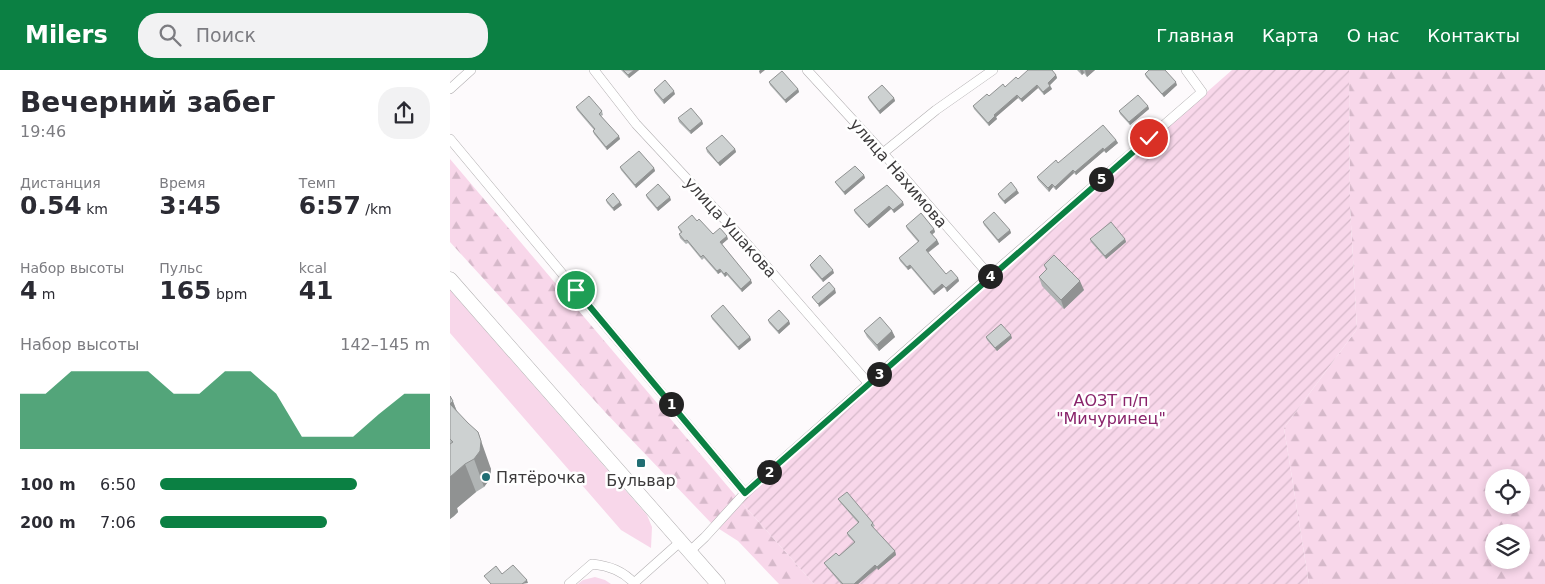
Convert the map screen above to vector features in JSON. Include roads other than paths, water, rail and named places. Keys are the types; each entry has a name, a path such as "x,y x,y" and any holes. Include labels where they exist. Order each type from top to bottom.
{"main road":[{"path":"450,279 718,584"}],"street":[{"path":"450,88 471,70"},
{"name":"улица Ушакова","path":"594,70 636,124 741,237 869,384"},
{"name":"улица Нахимова","path":"807,70 883,153 990,276"},
{"path":"883,153 936,110 993,70"},
{"path":"570,584 592,564 606,565 619,570 634,583 684,547 705,537 745,493 990,276 1202,92 1186,70"},
{"path":"450,138 745,493"}],"place":[{"name":"Бульвар","path":"641,463"},
{"name":"Пятёрочка","path":"486,477"}],"park label":[{"name":"АОЗТ п/п \"Мичуринец\"","path":"1111,409"}]}
